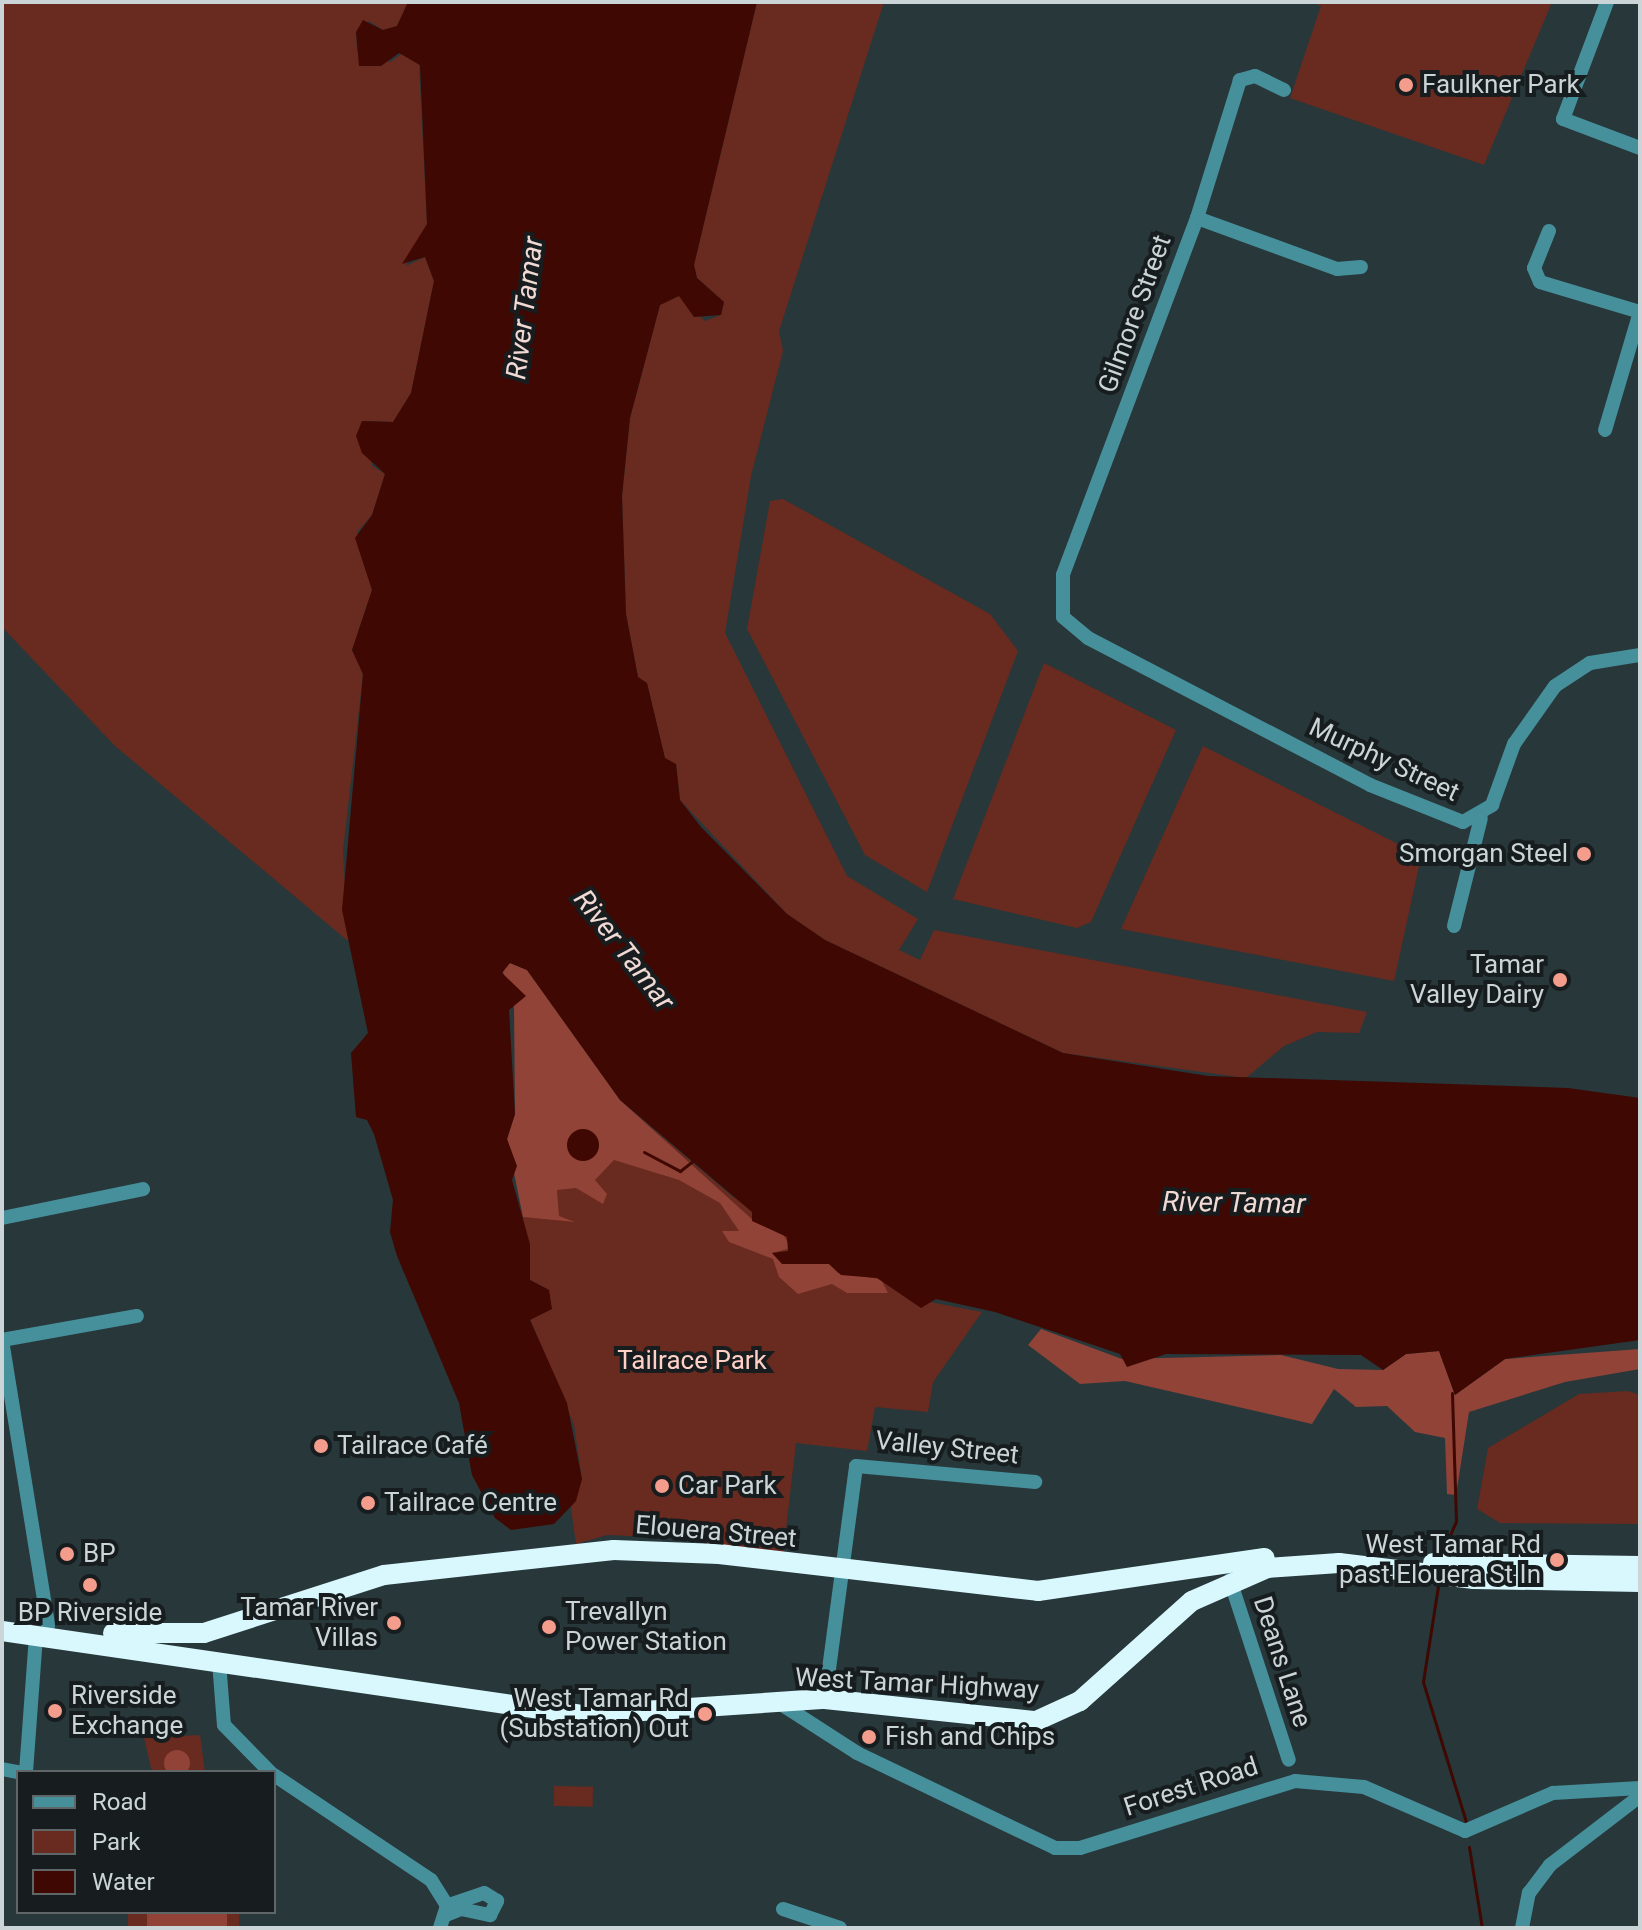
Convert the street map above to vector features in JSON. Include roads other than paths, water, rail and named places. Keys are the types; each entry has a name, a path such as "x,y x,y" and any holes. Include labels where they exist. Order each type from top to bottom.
{"highway":[{"name":"Elouera Street","path":"211,1632 384,1575 590,1552 691,1552 1038,1591 1230,1572"},
{"name":"West Tamar Highway","path":"2,1620 217,1662 582,1715 818,1700 1046,1719 1080,1701 1176,1613 1230,1572 1310,1553 1640,1566"},
{"name":"West Tamar Highway","path":"1230,1572 1309,1563 1474,1579 1640,1582"},
{"name":"West Tamar Highway","path":"2,1631 211,1632"},
{"path":"211,1632 217,1662"}],"street":[{"path":"1607,2 1563,119 1640,148"},
{"name":"Gilmore Street","path":"1060,609 1063,575 1197,218 1240,80 1255,76 1284,90"},
{"path":"1197,218 1337,269 1361,267"},
{"path":"1549,231 1534,268 1540,282 1640,312 1605,430"},
{"name":"Murphy Street","path":"1060,609 1088,638 1370,785 1447,818 1481,818 1543,698 1590,663 1640,655"},
{"path":"1454,926 1481,818"},
{"path":"2,1218 143,1189"},
{"path":"26,1770 42,1630 2,1340 137,1316"},
{"name":"Valley Street","path":"838,1569 856,1466 1035,1482"},
{"path":"807,1724 818,1700 838,1569"},
{"name":"Deans Lane","path":"1230,1572 1289,1760"},
{"path":"217,1662 224,1725 269,1770"},
{"name":"Forest Road","path":"778,1702 807,1724 977,1814 1069,1849 1295,1781 1364,1787 1465,1831 1553,1793 1640,1788"},
{"path":"276,1776 431,1880 444,1916"},
{"path":"1522,1928 1529,1893 1550,1865 1640,1796"},
{"path":"783,1909 840,1928"}],"water":[{"name":"River Tamar","path":"408,2 757,2 694,265 697,278 724,302 721,315 694,317 679,296 660,305 630,418 622,496 626,614 638,677 647,683 665,758 676,764 680,800 701,827 787,914 825,940 1063,1053 1208,1076 1568,1088 1640,1098 1640,1340 1505,1359 1455,1395 1439,1351 1406,1354 1383,1370 1361,1355 1166,1354 1127,1367 1120,1354 995,1312 936,1299 921,1308 877,1278 841,1275 829,1264 782,1264 772,1253 788,1251 787,1237 752,1221 752,1212 620,1100 527,970 510,963 502,973 526,996 509,1010 515,1114 507,1139 517,1166 512,1180 530,1244 530,1280 549,1290 552,1309 530,1320 567,1403 582,1479 576,1501 554,1524 511,1530 495,1518 472,1475 459,1403 397,1256 390,1232 393,1200 374,1134 367,1120 356,1117 351,1053 368,1033 342,910 363,674 352,650 372,590 355,538 372,515 385,474 362,453 356,436 362,421 393,422 411,393 434,281 425,257 402,264 427,224 420,65 399,53 381,66 359,66 356,32 363,20 383,30 397,26"},
{"path":"583,1129 594,1134 599,1145 594,1156 583,1161 572,1156 567,1145 572,1134"}],"waterway":[{"path":"644,1152 680,1171 693,1161"},
{"path":"1445,1546 1456,1521 1452,1393"},
{"path":"1438,1586 1423,1682 1466,1822"},
{"path":"1469,1847 1482,1928"}],"place":[{"name":"Faulkner Park","path":"1406,85"},
{"name":"Smorgan Steel","path":"1584,854"},
{"name":"Tamar Valley Dairy","path":"1560,980"},
{"name":"Tailrace Café","path":"321,1446"},
{"name":"Car Park","path":"662,1486"},
{"name":"Tailrace Centre","path":"368,1503"},
{"name":"BP","path":"67,1554"},
{"name":"West Tamar Rd past Elouera St In","path":"1557,1560"},
{"name":"BP Riverside","path":"90,1585"},
{"name":"Tamar River Villas","path":"394,1623"},
{"name":"Trevallyn Power Station","path":"549,1627"},
{"name":"Riverside Exchange","path":"55,1711"},
{"name":"West Tamar Rd (Substation) Out","path":"705,1714"},
{"name":"Fish and Chips","path":"869,1737"}],"park label":[{"name":"Tailrace Park","path":"692,1361"}]}
